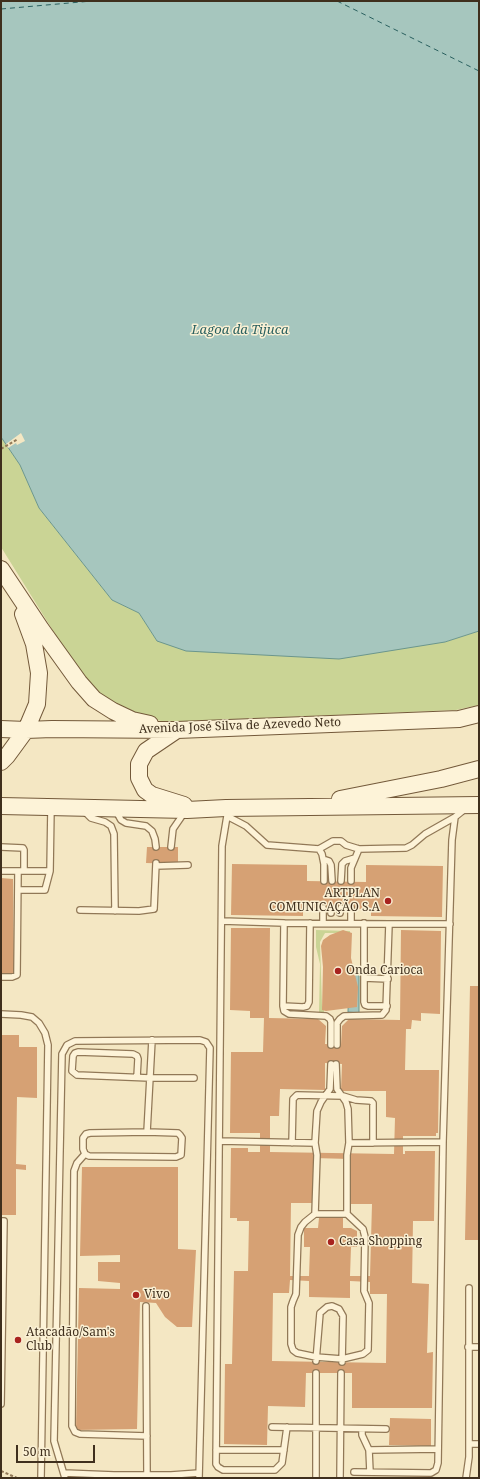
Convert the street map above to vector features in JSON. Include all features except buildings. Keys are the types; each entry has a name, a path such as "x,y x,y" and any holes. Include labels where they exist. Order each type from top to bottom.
{"street":[{"path":"4,574 79,682 94,699 113,711 132,720 177,730"},
{"path":"1,762 26,730 37,704 39,673 34,644 26,620 4,574"},
{"name":"Avenida José Silva de Azevedo Neto","path":"1,729 177,730 459,719 479,714"},
{"path":"177,730 146,751 138,764 139,778 145,790 191,809"},
{"path":"303,807 441,779 479,769"},
{"path":"1,806 191,809 227,812 303,807 474,805"}],"lane":[{"path":"287,1427 282,1463 275,1470 223,1470 216,1464 222,846 227,812 246,826 263,843 267,845 319,849 333,841 341,841 346,845 358,849 406,848 412,846 425,834 474,805"},
{"path":"18,890 45,890 50,871 51,807"},
{"path":"82,808 91,818 105,822 111,826 114,834 115,911"},
{"path":"115,809 121,820 126,823 146,826 152,832 156,847"},
{"path":"171,847 173,828 191,809"},
{"path":"354,1472 431,1473 436,1470 438,1463 443,1142 452,840 455,817"},
{"path":"1,847 23,848 24,850 18,890 17,975 12,977 1,977"},
{"path":"319,849 323,859 324,881"},
{"path":"351,881 352,868 358,849"},
{"path":"341,881 342,864 345,861 355,858"},
{"path":"323,859 329,861 331,865 332,881"},
{"path":"80,910 139,911 154,909 156,865 188,866"},
{"path":"1,871 50,871"},
{"path":"323,908 323,923"},
{"path":"351,908 351,923"},
{"path":"222,921 450,924"},
{"path":"284,923 284,1011 289,1014 326,1016 331,1022 334,1045 337,1023 344,1016 382,1015 386,1010 389,924"},
{"path":"283,1006 303,1007 307,1006 309,1002 310,923"},
{"path":"364,923 365,1005 387,1006"},
{"path":"364,978 388,978"},
{"path":"1,1014 32,1017 39,1023 45,1032 48,1045 41,1478"},
{"path":"75,1040 152,1040 200,1040 206,1042 210,1048 199,1475 64,1475 54,1441 62,1054 67,1045 75,1040"},
{"path":"147,1132 152,1040"},
{"path":"137,1077 138,1059 137,1056 133,1054 78,1052 73,1056 72,1071 77,1076 194,1078"},
{"path":"316,1214 317,1155 315,1143 317,1111 321,1102 330,1090 333,1064 337,1089 346,1102 348,1109 349,1143 347,1155 347,1214"},
{"path":"292,1143 293,1099 295,1096 342,1096 356,1100 371,1100 373,1103 373,1143"},
{"path":"90,1133 178,1133 182,1138 181,1155 176,1157 90,1156 85,1154 83,1149 83,1138 86,1134 90,1133"},
{"path":"220,1141 315,1143"},
{"path":"349,1143 443,1142"},
{"path":"85,1154 77,1162 74,1171 72,1426 75,1432 80,1434 147,1436"},
{"path":"316,1214 347,1214 363,1229 365,1237 364,1291 369,1303 368,1350 363,1354 342,1360 316,1359 297,1353 293,1350 291,1308 296,1294 298,1235 305,1222 316,1214"},
{"path":"1,1221 4,1221 1,1404"},
{"path":"466,1478 468,1444 469,1288"},
{"path":"146,1306 148,1474"},
{"path":"316,1359 320,1313 327,1307 332,1306 339,1309 342,1316 342,1360"},
{"path":"468,1346 479,1347"},
{"path":"316,1373 316,1478"},
{"path":"340,1478 342,1373"},
{"path":"272,1427 386,1429"},
{"path":"362,1429 362,1435 369,1450 370,1472"},
{"path":"468,1444 479,1444"},
{"path":"216,1450 284,1450"},
{"path":"369,1450 438,1450"}],"path":[{"path":"1,449 18,439"},
{"path":"1,1471 17,1478"}],"green space":[{"path":"1,437 20,465 39,508 112,600 139,613 157,641 445,642 479,631 479,705 456,710 164,722 130,711 91,692 1,547"},
{"path":"316,930 350,931 350,933 325,933 320,942 322,1006 324,1007 324,1012 319,1012 320,964 316,947"}],"water":[{"name":"Lagoa da Tijuca","path":"1,1 479,1 479,631 445,642 339,659 186,651 157,641 139,613 112,600 39,508 20,465 1,437"},
{"path":"349,961 359,976 359,1013 348,1012"}],"pier":[{"path":"21,433 25,441 17,445 16,443 8,448 6,444"}],"ferry route":[{"path":"1,9 92,1"},
{"path":"337,1 479,71"}],"place":[{"name":"ARTPLAN COMUNICAÇÃO S.A","path":"388,901"},
{"name":"Onda Carioca","path":"338,971"},
{"name":"Casa Shopping","path":"331,1242"},
{"name":"Vivo","path":"136,1295"},
{"name":"Atacadão/Sam's Club","path":"18,1340"}]}
